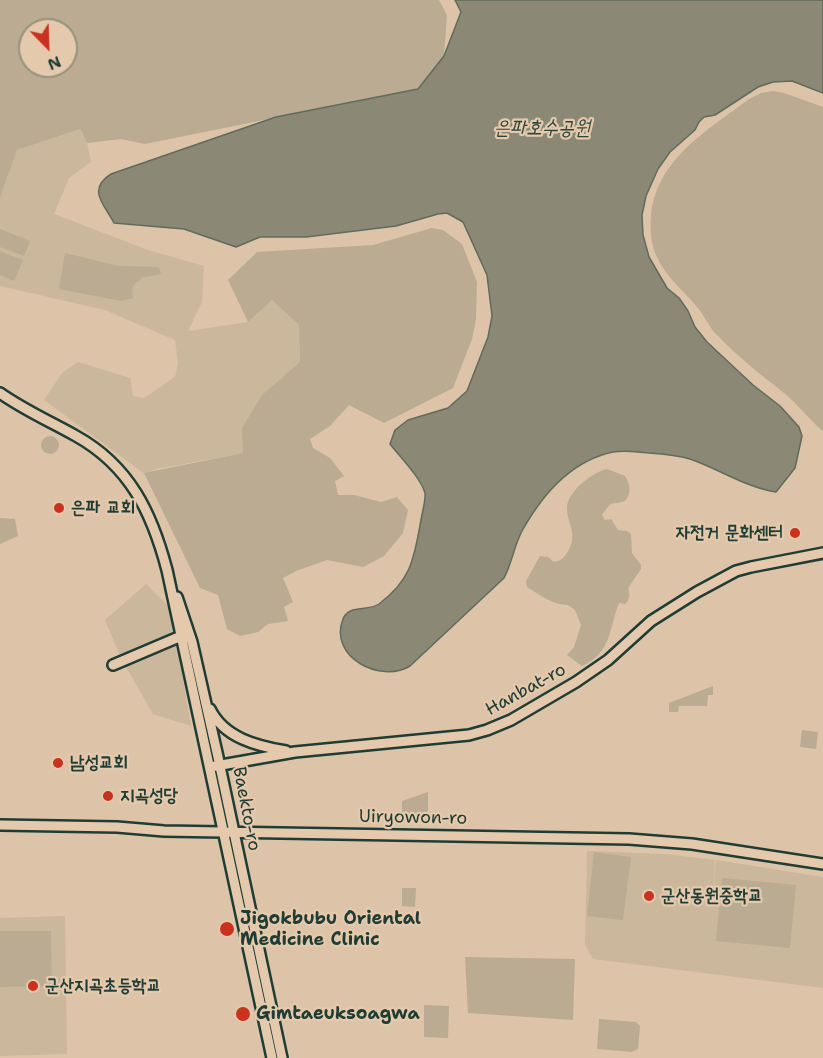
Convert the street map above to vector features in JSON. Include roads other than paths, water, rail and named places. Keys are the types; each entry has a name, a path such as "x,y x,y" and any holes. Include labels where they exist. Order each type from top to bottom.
{"street":[{"name":"Baekto-ro","path":"0,393 79,438 110,461 121,472 146,507 158,538 205,696 220,765 228,831 272,1058"},
{"name":"Hanbat-ro","path":"210,767 295,752 469,735 487,730 511,720 576,682 608,660 651,621 697,591 736,571 823,553"},
{"name":"Baekto-ro","path":"185,634 210,767 228,831 282,1058"},
{"path":"113,664 185,634"},
{"path":"205,696 216,719 246,741 254,745 295,752"},
{"name":"Uiryowon-ro","path":"0,825 117,827 164,831 628,838 692,844 823,864"}],"water":[{"name":"은파호수공원","path":"455,0 823,0 823,93 792,81 773,82 758,87 715,115 704,117 695,130 670,152 658,169 646,196 642,215 643,235 649,257 667,288 679,298 688,311 695,327 707,342 753,385 780,406 799,427 802,436 795,468 776,492 743,482 690,459 675,456 618,451 583,463 559,481 530,518 519,537 504,578 410,666 398,671 385,672 360,664 343,645 340,633 343,619 349,611 379,604 398,586 410,567 416,546 425,493 415,474 390,444 395,430 408,420 448,408 467,391 488,337 492,316 487,275 463,222 447,213 396,226 306,237 260,237 236,247 184,229 114,223 99,192 104,180 111,174 276,117 418,89 444,56 461,12"}],"place":[{"name":"은파 교회","path":"59,508"},
{"name":"자전거 문화센터","path":"795,533"},
{"name":"남성교회","path":"58,763"},
{"name":"지곡성당","path":"108,796"},
{"name":"군산동원중학교","path":"649,896"},
{"name":"Jigokbubu Oriental Medicine Clinic","path":"227,929"},
{"name":"군산지곡초등학교","path":"33,986"},
{"name":"Gimtaeuksoagwa","path":"243,1014"}]}
